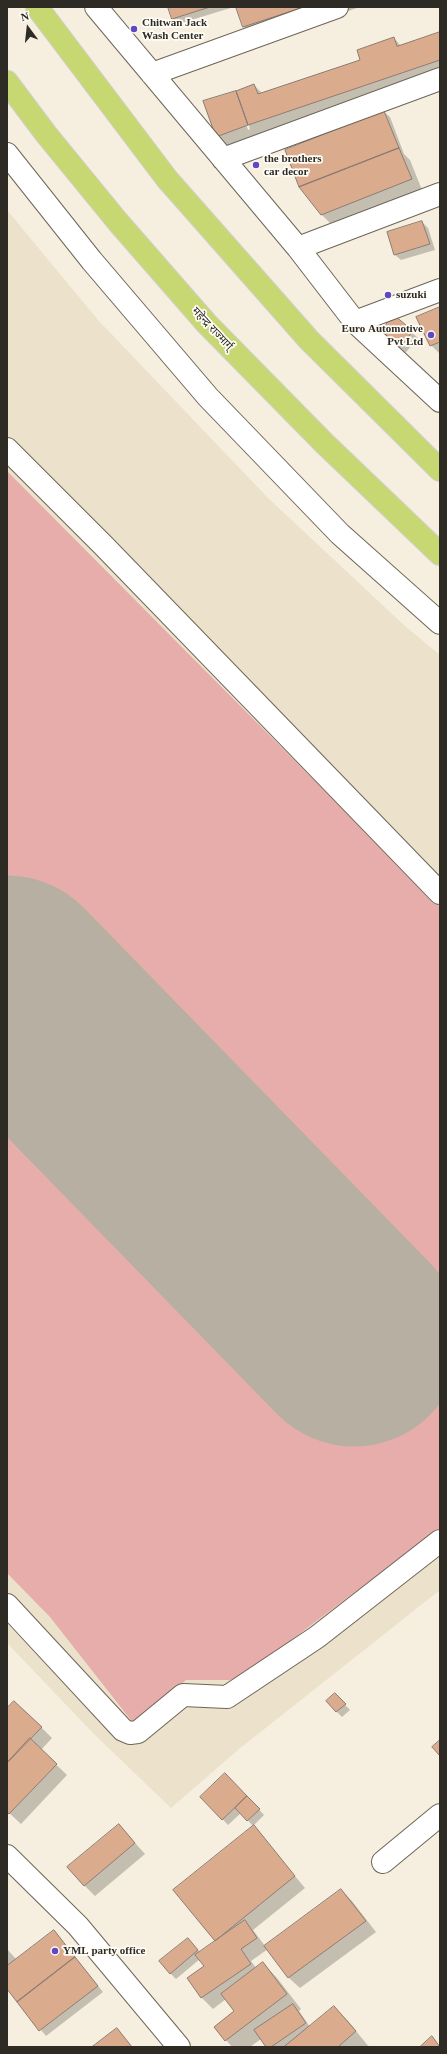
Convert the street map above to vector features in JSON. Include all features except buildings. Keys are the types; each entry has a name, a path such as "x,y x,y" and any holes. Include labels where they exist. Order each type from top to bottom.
{"highway":[{"path":"37,7 167,179 309,340 440,470"},
{"name":"महेन्द्र राज्मार्ग्","path":"7,82 46,134 113,216 207,324 324,443 440,554"}],"street":[{"path":"96,7 298,248 355,322 440,401"},
{"path":"152,74 337,7"},
{"path":"223,159 440,79"},
{"path":"7,154 92,261 208,397 340,534 440,623"},
{"path":"298,248 440,194"},
{"path":"355,322 440,290"},
{"path":"7,449 104,546 440,893"},
{"path":"7,1605 123,1730 130,1733 138,1732 183,1695 227,1697 317,1637 440,1541"},
{"path":"383,1862 440,1815"},
{"path":"7,1856 78,1926 179,2047"}],"shaded area":[{"path":"7,210 98,320 268,498 405,626 440,655 440,1590 239,1749 171,1808 93,1733 7,1643"},
{"path":"7,471 440,907 440,1528 246,1674 230,1680 186,1680 134,1724 50,1617 7,1573 7,1102 310,1411 407,1310 7,901"}],"runway":[{"path":"7,983 354,1339"}],"place":[{"name":"Chitwan Jack Wash Center","path":"134,29"},
{"name":"the brothers car decor","path":"256,165"},
{"name":"suzuki","path":"388,295"},
{"name":"Euro Automotive Pvt Ltd","path":"431,335"},
{"name":"YML party office","path":"55,1951"}]}
